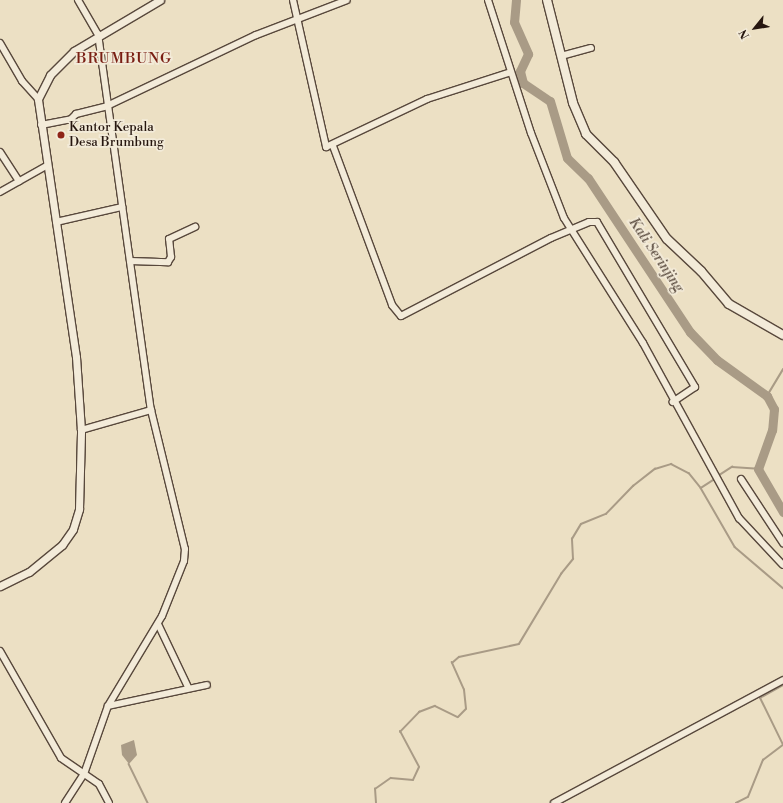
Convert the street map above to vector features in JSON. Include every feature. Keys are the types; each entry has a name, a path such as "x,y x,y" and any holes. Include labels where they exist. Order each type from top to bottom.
{"main road":[{"path":"547,0 561,56 582,128 614,162 667,240 701,270 729,304 783,335"}],"street":[{"path":"65,803 84,774 108,706 158,624 184,561 185,549 151,410 98,34 78,0"},
{"path":"0,586 50,557 73,528 79,508 82,430 76,357 38,99 50,75 62,62 98,34 160,0"},
{"path":"293,0 324,144 333,146 427,99 511,72"},
{"path":"41,125 71,119 76,114 107,106 256,35 347,0"},
{"path":"488,0 531,134 571,229 643,343 673,402 717,473 744,524 783,565"},
{"path":"0,43 22,81 38,99"},
{"path":"561,56 591,48"},
{"path":"333,146 392,304 401,316 571,229 589,222 599,224 660,324 695,387 673,402"},
{"path":"0,152 19,181"},
{"path":"0,192 48,165"},
{"path":"56,222 122,207"},
{"path":"130,261 168,262 171,257 168,239 195,227"},
{"path":"82,430 151,410"},
{"path":"741,479 783,543"},
{"path":"158,624 188,687"},
{"path":"0,651 61,758 100,784 110,803"},
{"path":"554,803 783,680"},
{"path":"108,706 188,687 207,685"}],"shaded area":[{"path":"134,740 137,755 129,764 122,755 121,745"}],"waterway":[{"name":"Kali Serinjing","path":"516,0 514,22 528,54 520,71 523,83 550,101 567,158 588,178 690,332 717,360 767,396 774,409 772,430 758,469 783,512"},
{"path":"767,396 783,369"},
{"path":"376,803 375,789 391,778 413,780 419,767 400,732 419,712 435,706 458,717 466,709 464,690 452,663 459,657 519,644 561,574 573,559 572,539 581,524 606,514 633,486 655,469 671,464 689,473 701,488 715,479"},
{"path":"718,476 732,467 758,469"},
{"path":"701,488 735,547 783,588"},
{"path":"736,803 748,797 763,760 783,745 760,698 783,685"},
{"path":"129,764 148,803"}],"place":[{"name":"Kantor Kepala Desa Brumbung","path":"61,135"}],"district":[{"name":"BRUMBUNG","path":"124,59"}]}
